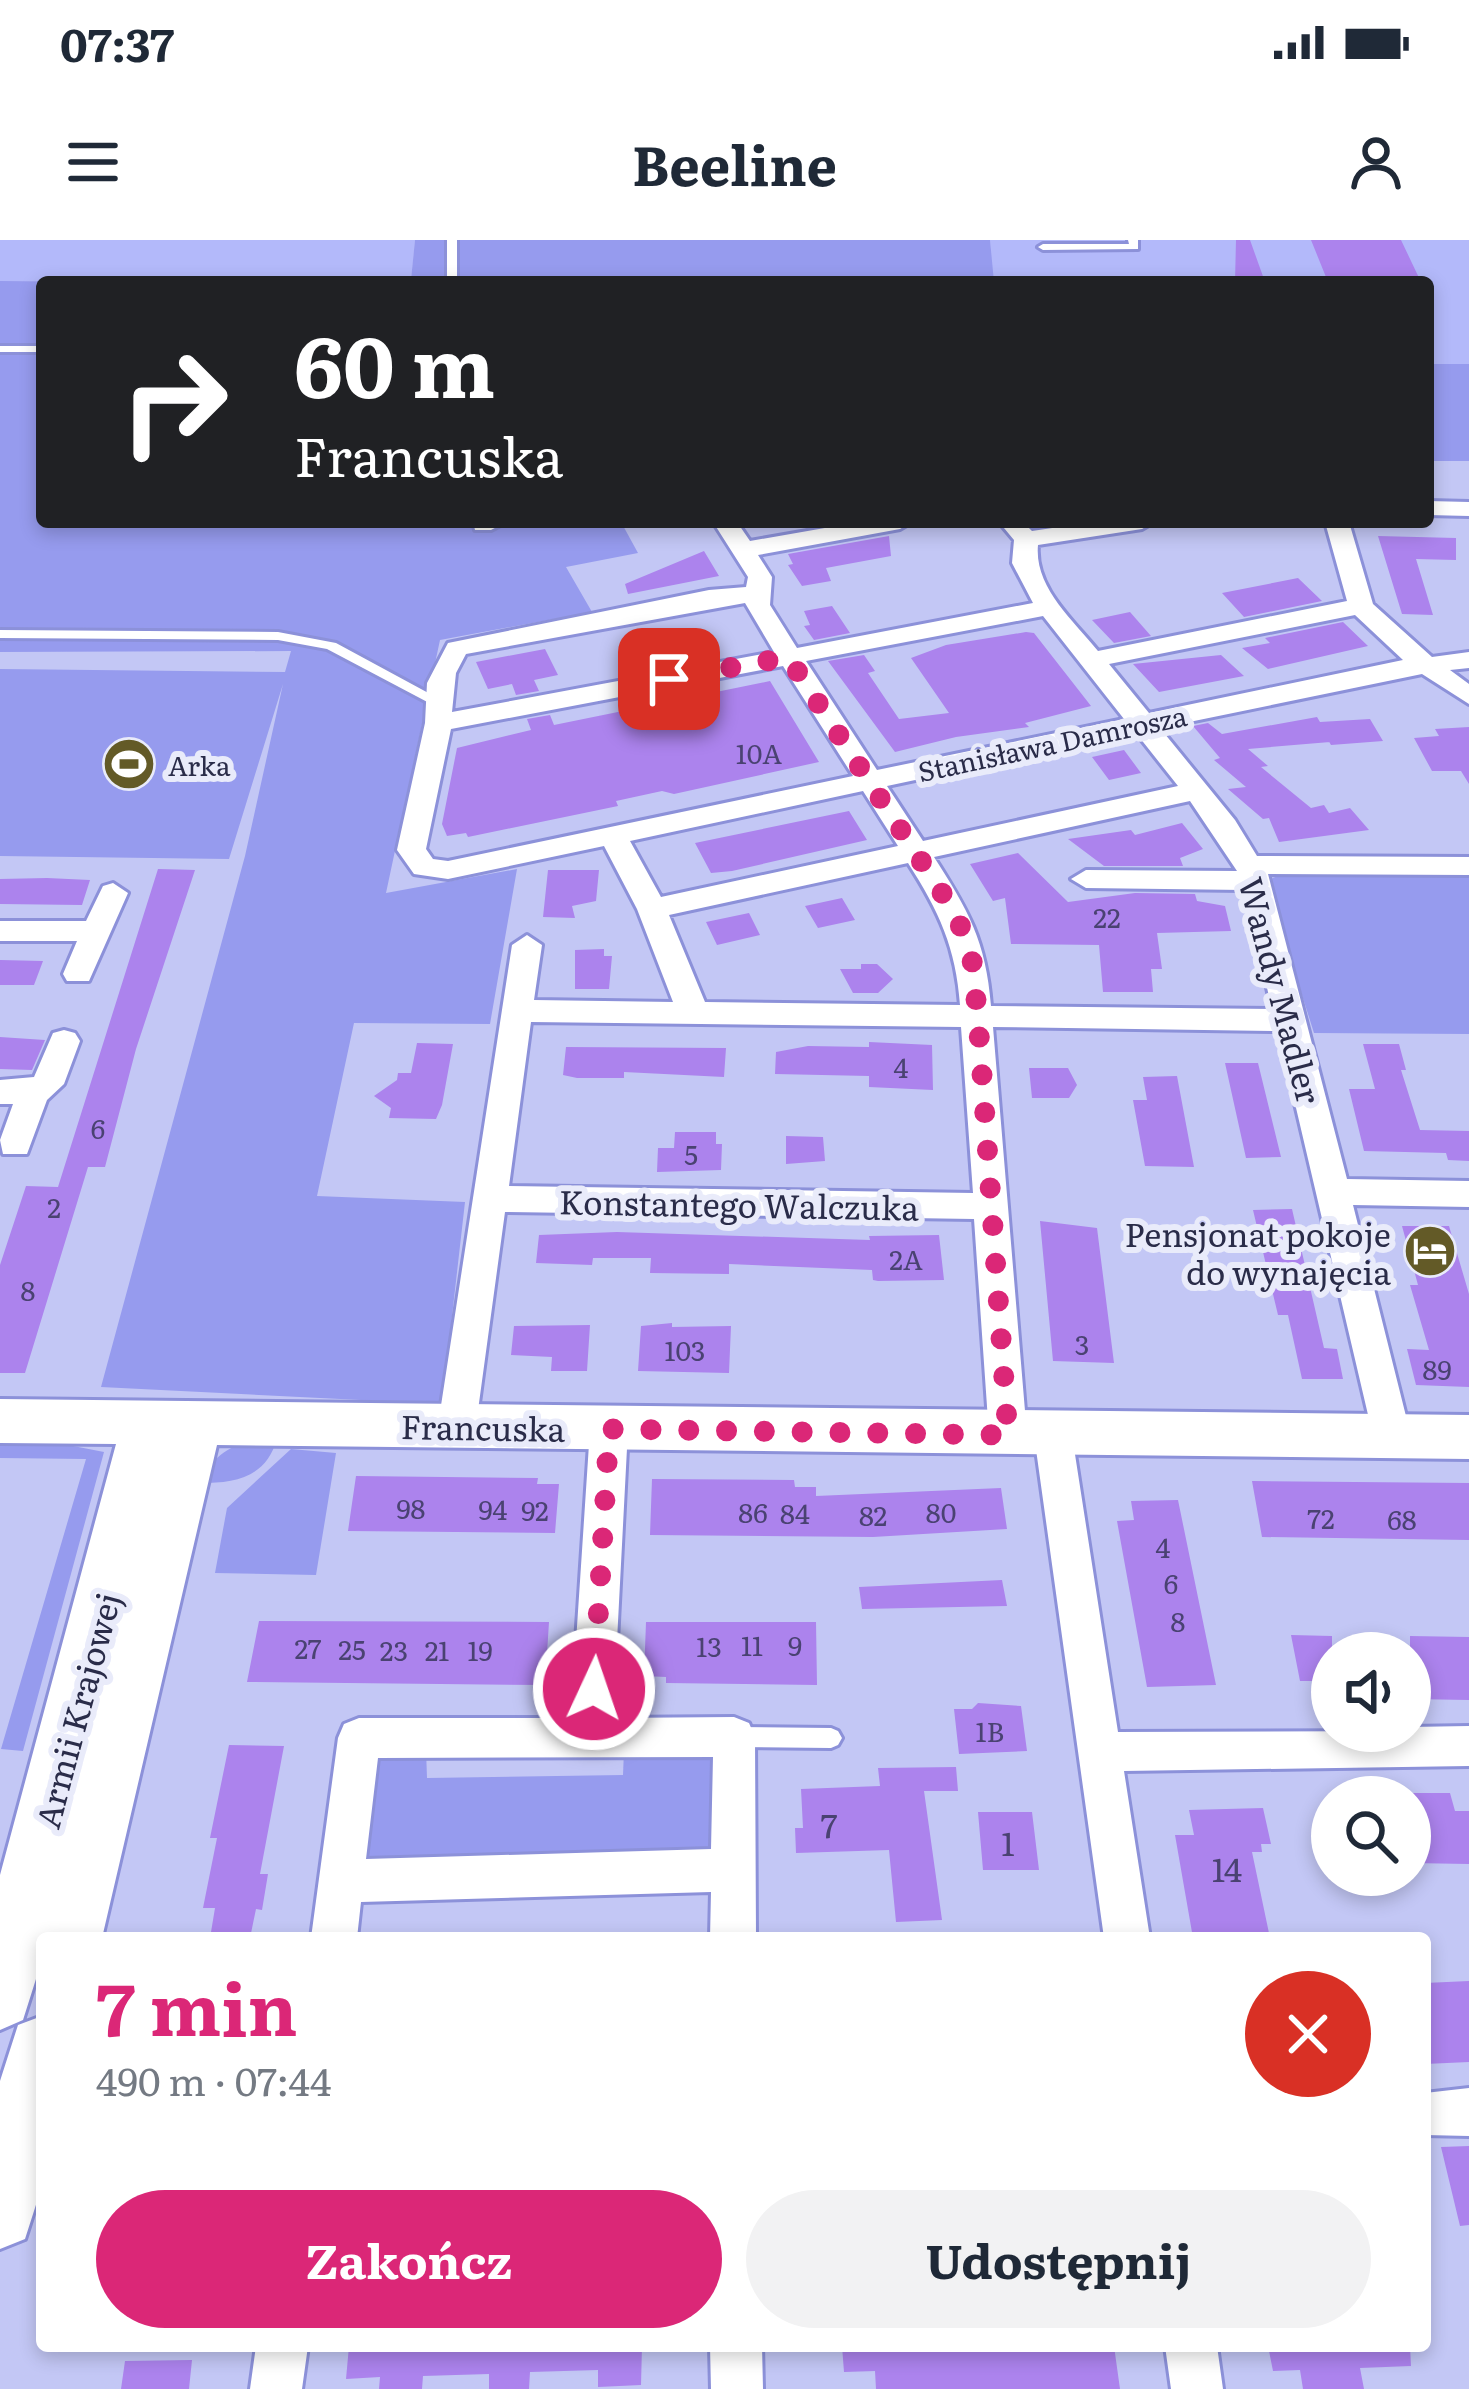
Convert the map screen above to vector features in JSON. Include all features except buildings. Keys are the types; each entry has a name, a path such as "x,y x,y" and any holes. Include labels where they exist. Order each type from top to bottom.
{"street":[{"path":"1434,508 1469,509"},
{"path":"729,528 760,578 757,605 957,916 972,960 990,1206 1030,1435 1097,1752 1126,1932"},
{"path":"743,550 866,528"},
{"path":"1018,531 1059,528"},
{"path":"1338,528 1360,606 1469,696"},
{"name":"Wandy Madler","path":"1018,531 1024,563 1048,608 1196,790 1253,873 1336,1192 1392,1436"},
{"path":"758,593 710,598 457,648 446,660 438,713 788,657 1048,608"},
{"path":"1090,660 1360,606"},
{"name":"Stanisława Damrosza","path":"438,713 411,850 424,867 448,870 1426,664 1469,660"},
{"path":"652,909 1196,790"},
{"path":"611,833 652,909 694,1015"},
{"path":"1086,879 1469,866"},
{"path":"0,931 93,931 100,927 113,892"},
{"path":"78,974 93,931"},
{"path":"457,1425 527,945"},
{"path":"517,1011 1292,1020"},
{"path":"16,1144 16,1093 48,1084 64,1041"},
{"path":"1336,1192 1469,1193"},
{"name":"Konstantego Walczuka","path":"488,1199 990,1206"},
{"name":"Francuska","path":"0,1421 1469,1437"},
{"name":"Armii Krajowej","path":"71,1932 172,1423"},
{"name":"Armii Krajowej","path":"15,1989 172,1423"},
{"path":"591,1736 609,1429"},
{"path":"335,1932 359,1738 591,1736 734,1737 733,1932"},
{"path":"1097,1752 1469,1746"},
{"path":"341,1881 732,1870"},
{"path":"0,2214 36,2073"},
{"path":"276,2389 281,2352"},
{"path":"736,2352 737,2389"},
{"path":"1192,2352 1198,2389"}],"lane":[{"path":"452,240 452,276"},
{"path":"1043,247 1134,247 1132,240"},
{"path":"0,349 36,349"},
{"path":"0,634 278,636 332,646 438,713"},
{"path":"734,1737 831,1738"}],"shaded area":[{"path":"0,240 415,240 411,276 36,276 36,281 0,281"},
{"path":"415,240 990,240 993,276 411,276"},
{"path":"990,240 1469,240 1469,364 1434,364 1434,276 598,276 991,253"},
{"path":"0,281 36,281 36,528 624,528 638,553 566,567 592,612 440,640 386,893 517,869 490,1024 354,1023 317,1196 465,1202 442,1404 101,1387 245,856 283,684 229,859 0,856 0,669 285,672 291,651 0,652"},
{"path":"1434,364 1469,364 1469,461 1434,461"},
{"path":"1290,871 1469,876 1469,1034 1314,1033 1266,881"},
{"path":"277,1438 266,1461 248,1475 200,1483 214,1461 231,1448"},
{"path":"0,1445 68,1445 104,1452 23,1751 1,1749 86,1459 0,1458"},
{"path":"291,1449 336,1453 316,1575 215,1573 227,1508"},
{"path":"426,1749 427,1778 623,1775 624,1750 711,1757 720,1774 713,1847 706,1852 364,1861 377,1755"}],"place":[{"name":"Arka","path":"129,764"},
{"name":"Pensjonat pokoje do wynajęcia","path":"1430,1251"}],"route":[{"path":"594,1689 609,1429 1008,1435 978,1019 972,960 957,916 788,657 669,679"}]}
